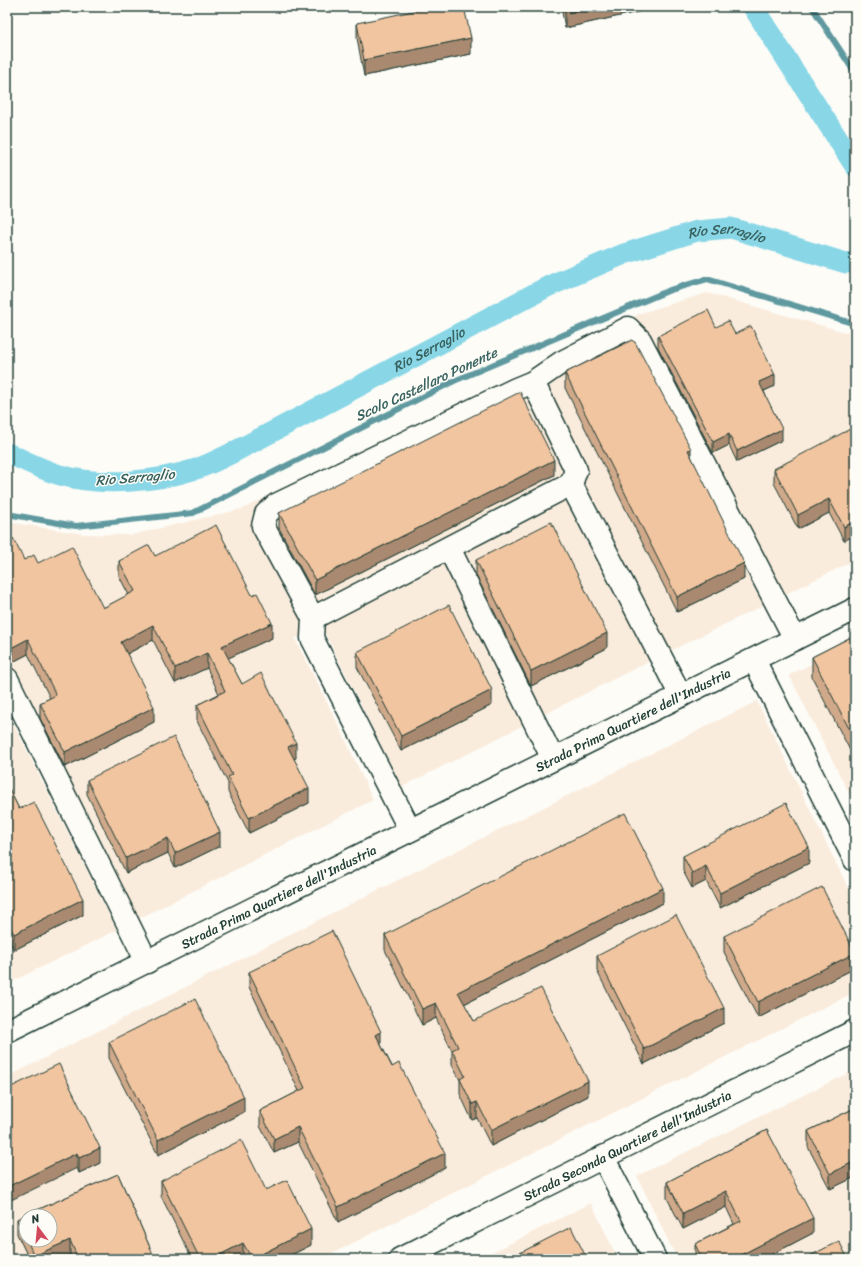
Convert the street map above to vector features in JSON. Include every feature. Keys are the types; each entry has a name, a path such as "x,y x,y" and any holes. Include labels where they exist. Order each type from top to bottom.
{"street":[{"path":"410,830 263,526 266,514 276,505 533,382 562,362 628,328 640,340 795,639"},
{"path":"312,628 449,548 571,484 576,470 533,382"},
{"path":"571,484 681,696"},
{"path":"449,548 553,759"},
{"name":"Strada Prima Quartiere dell'Industria","path":"7,1031 855,609"},
{"path":"754,660 855,860"},
{"path":"7,679 147,962"},
{"name":"Strada Seconda Quartiere dell'Industria","path":"400,1259 855,1031"},
{"path":"603,1157 655,1259"}],"shaded area":[{"path":"707,293 855,335 855,560 622,675 402,787 321,625 295,639 342,732 373,800 138,919 29,697 7,708 7,522 84,534 131,535 242,509 528,372 641,313"},
{"path":"855,642 855,805 789,675"},
{"path":"757,701 855,902 855,992 321,1259 11,1259 7,1255 7,1077"},
{"path":"7,711 117,930 7,984"},
{"path":"855,1070 855,1259 677,1259 637,1176"},
{"path":"591,1203 618,1259 479,1259"}],"building":[{"path":"432,7 464,7 471,38 364,60 357,23"},
{"path":"564,7 594,7 565,13"},
{"path":"708,310 716,327 728,321 735,334 751,326 775,375 759,382 782,429 737,451 729,434 713,442 658,336"},
{"path":"632,340 635,342 691,449 688,450 744,563 677,597 565,373"},
{"path":"520,392 554,460 315,580 279,513"},
{"path":"854,427 855,521 844,527 829,499 798,515 774,469"},
{"path":"551,522 607,633 531,671 476,560"},
{"path":"216,525 252,595 257,593 272,623 222,646 242,684 261,673 296,743 288,747 309,788 249,818 228,777 232,775 197,705 225,691 207,653 175,668 153,625 121,642 154,707 65,752 40,703 56,695 28,639 11,648 7,639 7,541 13,538 24,560 34,555 38,563 72,546 103,608 135,591 119,561 149,545 155,556"},
{"path":"449,605 492,690 401,736 357,652"},
{"path":"855,635 855,740 812,657"},
{"path":"174,737 220,832 175,853 168,838 126,858 87,780"},
{"path":"7,785 19,809 34,802 83,899 14,934 7,921"},
{"path":"786,803 809,847 720,893 706,866 692,873 683,856"},
{"path":"625,813 663,888 458,992 474,1021 541,988 588,1081 491,1130 477,1102 472,1104 460,1079 465,1076 452,1050 458,1047 436,1003 422,1009 385,935"},
{"path":"822,887 855,953 758,1002 724,936"},
{"path":"676,915 724,1008 644,1049 597,956"},
{"path":"332,931 381,1032 376,1035 392,1067 399,1063 445,1153 338,1207 298,1127 274,1139 260,1111 305,1088 249,972"},
{"path":"195,999 244,1097 158,1140 109,1042"},
{"path":"59,1064 100,1148 79,1158 77,1153 7,1187 7,1089"},
{"path":"855,1108 855,1161 830,1174 808,1131"},
{"path":"767,1130 813,1218 733,1259 702,1259 695,1244 741,1221 726,1191 683,1213 667,1182"},
{"path":"241,1140 266,1190 287,1180 311,1229 252,1259 243,1243 212,1259 200,1259 161,1181"},
{"path":"118,1174 155,1259 78,1259 70,1240 58,1245 58,1208 42,1208"},
{"path":"571,1227 587,1259 513,1259 512,1257"},
{"path":"839,1241 848,1259 804,1259"},
{"path":"30,1248 52,1248 34,1256"}],"waterway":[{"name":"Rio Serraglio","path":"753,7 855,166"},
{"name":"Scolo Castellaro Ponente","path":"812,7 855,73"},
{"name":"Rio Serraglio","path":"7,453 53,473 76,479 93,481 111,482 146,480 196,469 232,453 549,286 624,254 697,231 731,228 846,263 855,262"},
{"name":"Scolo Castellaro Ponente","path":"7,514 76,526 193,513 454,381 670,290 707,279 855,324"}]}
